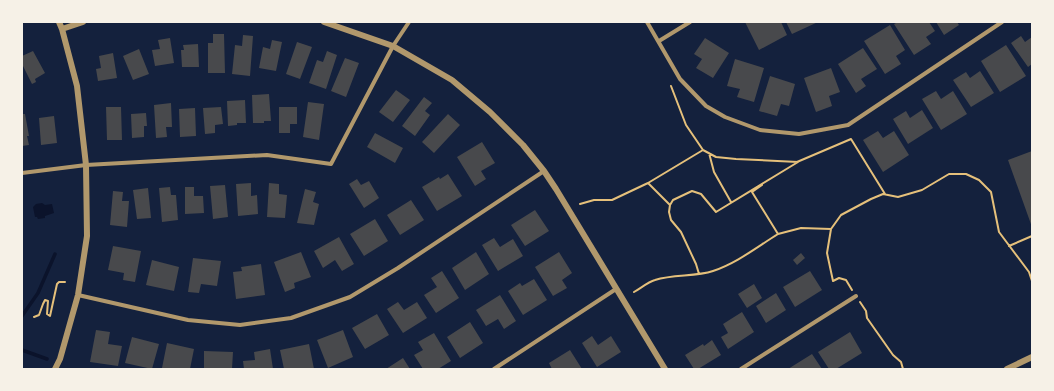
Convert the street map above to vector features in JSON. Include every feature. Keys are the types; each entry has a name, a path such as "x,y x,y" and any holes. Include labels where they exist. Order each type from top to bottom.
{"street":[{"path":"55,369 78,295 87,236 86,165 78,86 59,22"},
{"path":"62,29 83,22"},
{"path":"324,22 394,46 452,80 490,112 523,145 544,171 665,369"},
{"path":"22,173 86,165 267,156 331,164 394,46 409,22"},
{"path":"647,22 680,79 706,106 725,117 760,130 799,134 848,125 1002,22"},
{"path":"659,41 690,22"},
{"path":"78,295 188,320 240,325 291,318 350,297 398,268 544,171"},
{"path":"494,369 616,289"},
{"path":"741,369 856,296"},
{"path":"1007,369 1032,357"}],"path":[{"path":"671,86 686,125 703,150 708,153 716,157 798,162"},
{"path":"699,274 681,232 671,220 669,212 670,206 673,200 679,196 692,191 701,194 716,212 798,162 851,139 885,194"},
{"path":"580,204 594,200 612,200 648,183 703,150"},
{"path":"708,153 714,172 731,202"},
{"path":"778,234 752,192 798,162"},
{"path":"903,369 901,362 893,355 867,318 866,311 846,280 839,278 833,281 827,253 831,228 841,215 871,199 885,194 898,197 922,190 950,174 966,174 979,180 991,192 1000,232 1029,272 1032,281"},
{"path":"648,183 670,206"},
{"path":"634,292 654,280 713,271 729,264 778,234 801,228 831,228"},
{"path":"1009,246 1032,236"},
{"path":"34,317 39,315 46,300 48,301 47,314 50,316 57,284 59,282 65,282"}],"water":[{"path":"42,203 45,205 52,204 54,213 45,216 45,218 38,219 35,217 33,207 36,204"}],"building":[{"path":"745,22 781,22 787,35 759,50"},
{"path":"786,22 818,22 792,34"},
{"path":"898,22 929,22 935,31 926,37 931,44 914,55 894,24"},
{"path":"936,22 957,22 959,25 944,35"},
{"path":"890,25 905,50 896,56 901,64 885,74 864,41"},
{"path":"213,34 224,34 225,73 208,73 208,43 213,43"},
{"path":"243,35 253,36 250,76 232,74 235,45 242,46"},
{"path":"1021,36 1025,42 1032,37 1032,64 1028,67 1011,43"},
{"path":"170,38 174,63 155,66 152,50 160,49 158,40"},
{"path":"705,38 729,53 713,78 696,68 702,59 694,54"},
{"path":"272,40 282,42 276,71 259,68 263,47 270,49"},
{"path":"297,42 312,47 300,79 286,74"},
{"path":"198,44 199,67 182,67 181,50 184,50 183,45"},
{"path":"1006,45 1026,76 1000,92 981,61"},
{"path":"863,48 877,69 861,79 866,86 856,93 838,64"},
{"path":"139,49 149,74 133,80 123,56"},
{"path":"33,51 45,73 35,79 36,82 32,84 22,64 22,56"},
{"path":"327,51 337,55 326,89 309,83 317,60 323,62"},
{"path":"113,53 117,78 98,81 96,69 101,68 99,56"},
{"path":"345,58 359,63 346,97 331,91"},
{"path":"735,59 764,68 754,102 737,97 740,89 727,86"},
{"path":"831,68 840,92 829,96 832,106 816,112 804,78"},
{"path":"980,71 994,93 971,107 953,80 966,72 970,78"},
{"path":"770,76 795,84 789,106 781,104 777,116 759,111"},
{"path":"396,90 410,100 393,122 379,112"},
{"path":"936,91 941,99 953,91 967,114 941,130 922,99"},
{"path":"269,94 271,121 264,121 264,123 253,123 252,95"},
{"path":"424,97 432,103 425,111 430,115 415,136 402,126"},
{"path":"245,100 246,123 237,123 237,125 228,126 227,101"},
{"path":"308,102 324,104 319,140 303,137"},
{"path":"171,103 172,127 166,127 167,137 156,138 154,105"},
{"path":"106,107 121,107 122,140 107,140"},
{"path":"221,107 223,124 215,125 215,133 205,134 203,108"},
{"path":"279,107 297,107 297,124 290,124 290,133 279,133"},
{"path":"195,108 196,136 180,137 179,109"},
{"path":"922,110 933,128 908,144 893,119 906,111 910,118"},
{"path":"146,113 147,126 144,126 144,137 132,138 131,114"},
{"path":"22,114 25,114 29,145 22,146"},
{"path":"448,114 460,125 434,153 422,142"},
{"path":"54,116 57,143 41,145 39,118"},
{"path":"878,131 883,138 894,131 909,155 883,172 863,140"},
{"path":"375,133 403,148 395,163 367,147"},
{"path":"482,142 495,163 481,171 486,179 475,186 457,157"},
{"path":"1032,151 1032,227 1008,160"},
{"path":"448,174 462,196 437,211 422,187 439,177 440,179"},
{"path":"357,179 361,185 369,181 379,198 364,208 349,184"},
{"path":"251,183 251,196 257,195 258,214 238,216 236,184"},
{"path":"269,183 279,184 279,194 287,195 285,218 267,217"},
{"path":"225,185 228,217 213,219 210,186"},
{"path":"170,187 171,195 176,195 178,220 162,222 159,188"},
{"path":"185,187 194,187 194,196 203,196 204,213 185,214"},
{"path":"148,188 151,218 137,219 133,190"},
{"path":"305,189 316,192 313,202 319,204 314,225 297,223"},
{"path":"113,191 123,192 122,201 129,201 127,227 110,225"},
{"path":"411,200 424,220 400,235 387,215"},
{"path":"535,210 549,231 525,246 511,225"},
{"path":"375,219 388,241 364,256 350,234"},
{"path":"339,237 354,264 342,271 335,260 323,268 314,251"},
{"path":"494,238 500,247 513,239 523,256 498,271 482,245"},
{"path":"113,246 141,251 135,282 123,280 124,273 108,270"},
{"path":"301,252 311,277 294,283 295,288 285,292 274,262"},
{"path":"476,252 489,274 465,290 452,268"},
{"path":"559,252 572,273 562,280 567,288 553,296 535,267"},
{"path":"801,253 805,258 797,265 793,260"},
{"path":"193,258 221,261 217,286 201,284 199,293 188,292"},
{"path":"152,260 179,267 174,291 146,285"},
{"path":"261,264 265,295 236,299 233,272 242,271 241,267"},
{"path":"442,271 459,298 436,313 424,295 437,287 431,278"},
{"path":"810,271 822,290 795,307 783,287"},
{"path":"534,279 547,300 523,315 508,291 520,283 522,286"},
{"path":"754,284 762,298 747,308 738,294"},
{"path":"776,293 786,310 766,323 756,306"},
{"path":"500,295 516,321 504,329 498,319 486,326 476,310"},
{"path":"398,302 404,310 417,302 427,318 403,333 387,309"},
{"path":"742,312 754,332 728,349 721,337 728,333 723,324"},
{"path":"377,314 389,335 365,349 352,328"},
{"path":"470,322 483,343 460,358 447,337"},
{"path":"96,330 110,332 108,344 122,346 118,366 90,362"},
{"path":"343,330 353,357 328,368 317,340"},
{"path":"850,332 862,353 836,369 829,369 818,352"},
{"path":"434,333 451,361 438,369 423,369 414,355 423,350 418,342"},
{"path":"592,336 598,345 611,336 621,352 597,367 582,343"},
{"path":"132,337 159,344 152,369 125,363"},
{"path":"712,340 721,355 698,369 694,369 685,355 703,344 704,346"},
{"path":"167,343 194,349 190,369 162,368"},
{"path":"309,344 314,369 284,369 280,350"},
{"path":"270,349 273,369 244,369 243,361 255,360 254,352"},
{"path":"570,350 582,369 552,369 549,363"},
{"path":"204,351 233,352 232,369 204,369"},
{"path":"812,354 822,369 788,369"},
{"path":"403,358 410,369 386,369"}],"waterway":[{"path":"22,316 38,293 55,254"},
{"path":"22,350 47,359"}]}
